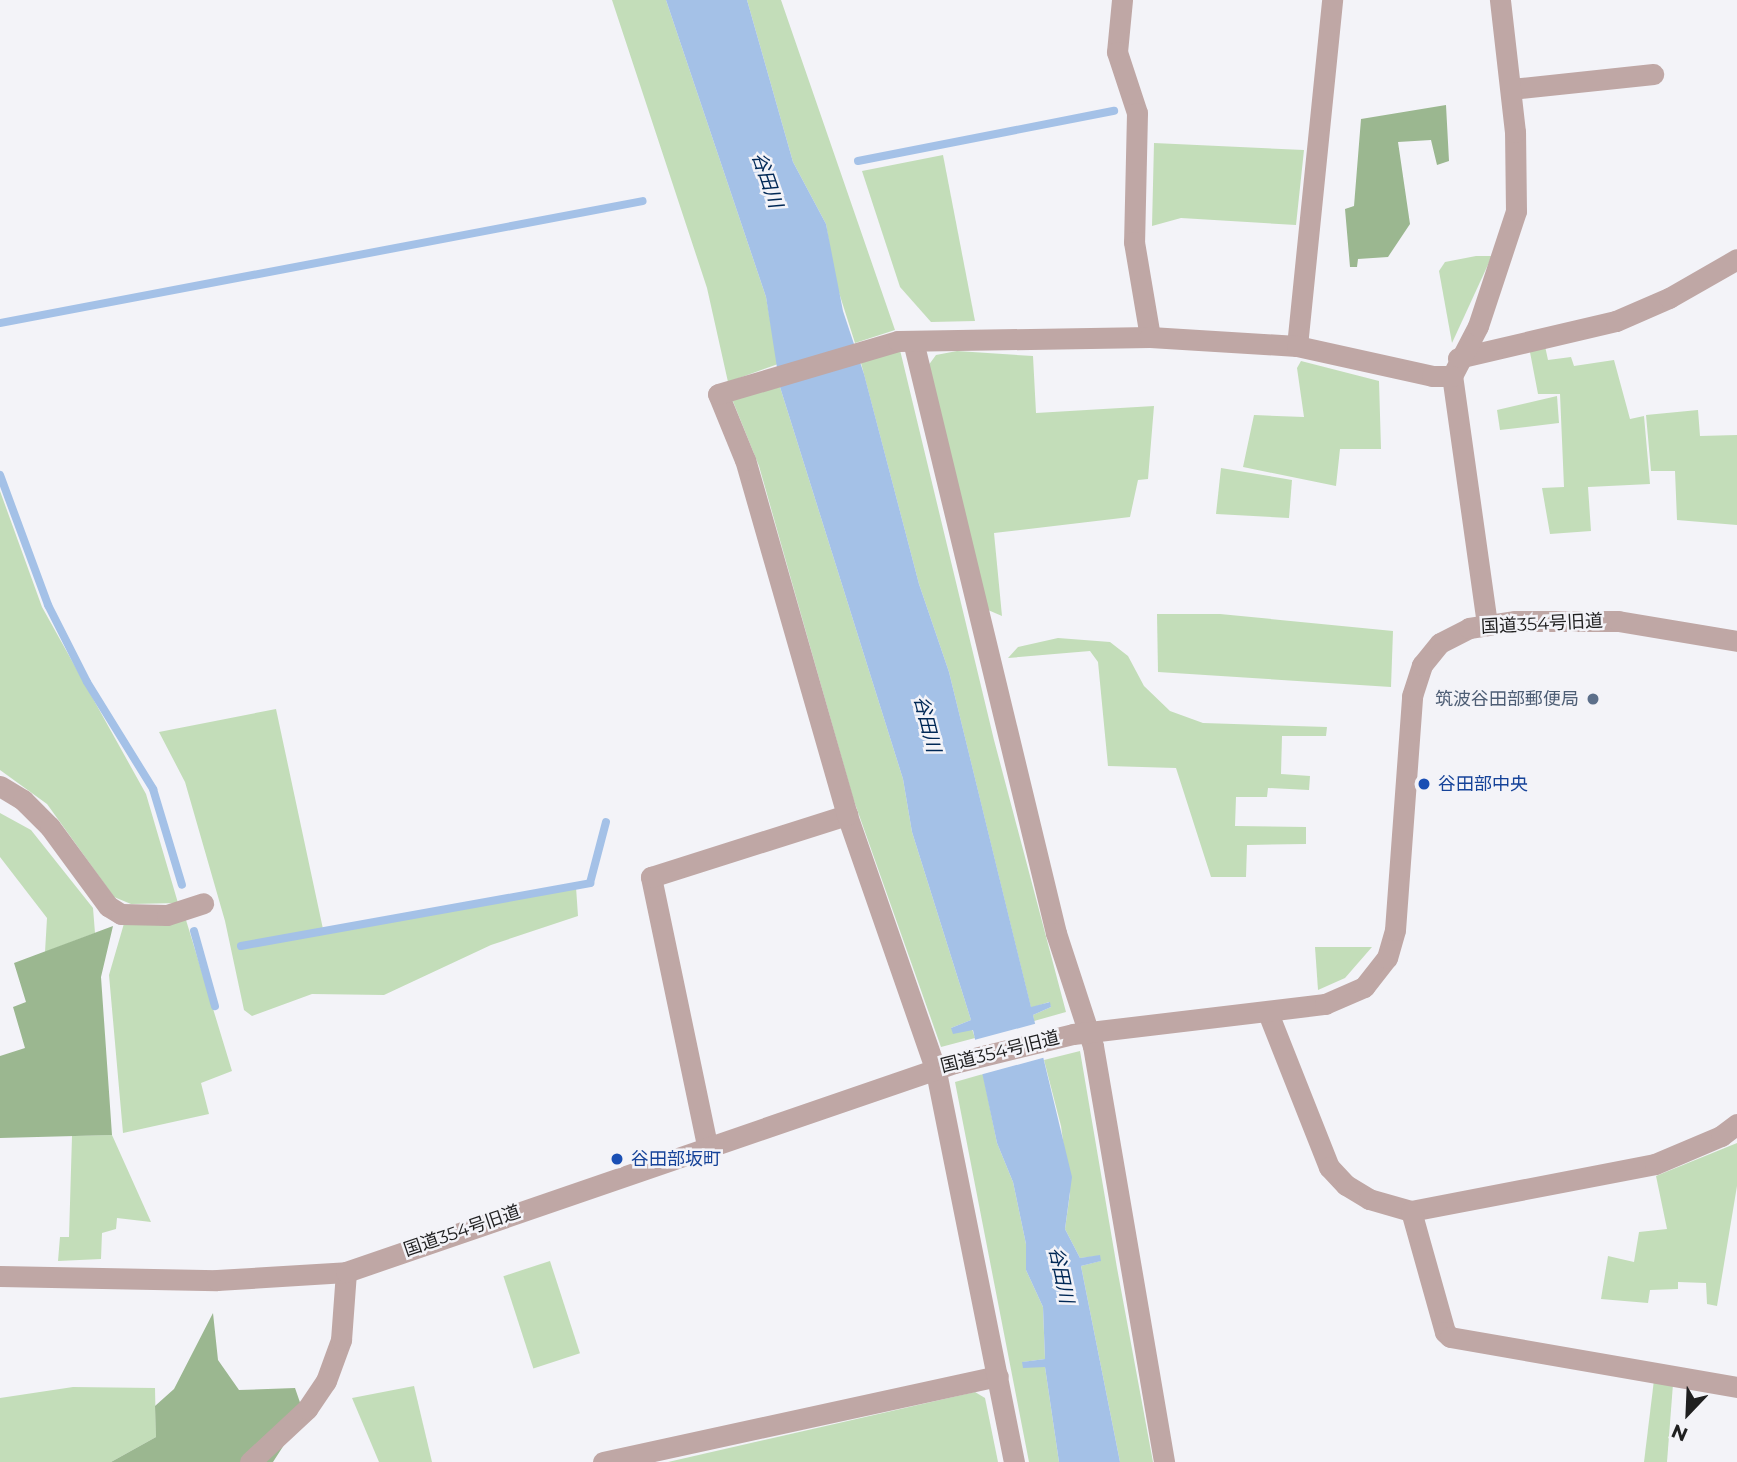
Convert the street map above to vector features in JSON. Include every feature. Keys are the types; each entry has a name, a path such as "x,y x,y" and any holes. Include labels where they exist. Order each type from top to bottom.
{"street":[{"path":"1122,0 1117,52 1137,113 1135,242 1150,337"},
{"path":"1297,346 1332,0"},
{"path":"1487,624 1455,367 1478,326 1516,211 1511,89 1500,0"},
{"path":"1511,89 1653,74"},
{"path":"1014,1462 944,1065 847,815 746,460 718,394 905,341 1150,337 1297,346 1432,376 1616,321 1669,298 1737,258"},
{"path":"905,341 1081,1034 1164,1462"},
{"name":"国道354号旧道","path":"0,1276 217,1280 346,1272 944,1065 1081,1034 1268,1013 1345,996 1364,987 1387,958 1395,930 1408,717 1417,674 1440,643 1487,624 1618,621 1737,641"},
{"path":"0,786 23,800 50,827 108,906 121,914 167,915 203,903"},
{"path":"707,1145 652,877 847,815"},
{"path":"1268,1013 1329,1167 1346,1185 1369,1199 1411,1211 1655,1164 1721,1136 1737,1124"},
{"path":"1411,1211 1445,1332 1450,1337 1737,1387"},
{"path":"250,1462 307,1409 326,1381 341,1339 346,1272"},
{"path":"603,1462 998,1376"}],"green space":[{"path":"612,0 666,0 766,297 778,364 728,382 707,288"},
{"path":"747,0 781,0 895,330 855,343 835,280 826,224 793,162"},
{"path":"1446,105 1449,161 1437,165 1431,140 1398,142 1410,224 1388,257 1358,259 1357,267 1350,267 1345,209 1354,206 1361,119"},
{"path":"1154,143 1304,150 1296,225 1181,218 1152,226"},
{"path":"943,155 975,321 931,322 900,287 862,171"},
{"path":"1492,256 1452,343 1439,271 1445,262"},
{"path":"1545,346 1548,360 1571,357 1574,366 1614,360 1630,419 1644,416 1650,484 1588,487 1591,531 1550,534 1542,488 1564,487 1560,394 1538,394 1529,347"},
{"path":"900,350 994,740 1066,1012 1034,1021 1033,1015 1051,1007 1049,1002 1031,1008 949,672 919,584 861,363"},
{"path":"957,351 1033,356 1036,413 1154,406 1148,479 1138,480 1130,517 994,533 1002,616 988,610 928,366 936,355"},
{"path":"1301,361 1379,381 1381,449 1340,449 1336,486 1243,467 1254,415 1304,417 1297,368"},
{"path":"780,387 903,779 912,832 971,1020 951,1028 972,1029 975,1038 941,1047 853,798 759,466 732,399"},
{"path":"1557,396 1559,423 1500,430 1497,410"},
{"path":"1698,410 1700,436 1737,435 1737,525 1677,520 1675,471 1651,471 1646,415"},
{"path":"1221,468 1292,480 1289,518 1216,514"},
{"path":"0,491 42,607 146,794 178,903 131,904 114,897 47,804 0,770"},
{"path":"1157,614 1220,614 1393,631 1391,687 1158,672"},
{"path":"1058,638 1110,642 1128,656 1144,686 1170,711 1203,723 1327,727 1326,736 1282,736 1281,774 1310,776 1309,790 1268,788 1267,797 1236,797 1235,826 1306,827 1306,844 1247,845 1246,877 1211,877 1176,768 1108,766 1098,662 1090,651 1008,658 1018,647"},
{"path":"276,709 323,929 576,887 578,916 491,945 384,995 312,994 252,1016 244,1010 225,921 185,782 159,732"},
{"path":"0,813 31,830 93,908 95,933 45,952 47,918 0,857"},
{"path":"125,920 186,920 232,1071 201,1083 209,1114 123,1133 109,975"},
{"path":"113,926 101,977 112,1135 0,1138 0,1056 25,1048 13,1007 26,1002 14,963"},
{"path":"1315,947 1372,947 1345,978 1318,990"},
{"path":"1080,1051 1153,1462 1120,1462 1081,1266 1100,1261 1099,1256 1080,1258 1065,1229 1070,1193 1061,1126 1044,1060"},
{"path":"983,1074 997,1143 1013,1182 1026,1244 1026,1270 1043,1307 1045,1359 1023,1362 1023,1367 1045,1367 1059,1462 1029,1462 955,1082"},
{"path":"112,1135 151,1222 117,1218 116,1229 102,1233 101,1259 58,1261 60,1237 69,1237 72,1136"},
{"path":"1737,1143 1737,1186 1717,1306 1707,1304 1706,1283 1678,1282 1678,1289 1650,1290 1648,1303 1601,1299 1608,1256 1634,1262 1639,1232 1667,1229 1656,1176"},
{"path":"550,1261 580,1353 533,1368 503,1276"},
{"path":"213,1313 218,1360 239,1390 295,1388 304,1414 273,1462 111,1462 156,1437 155,1406 174,1389"},
{"path":"1654,1380 1673,1384 1667,1462 1644,1462"},
{"path":"414,1386 432,1462 379,1462 352,1398"},
{"path":"73,1387 155,1388 156,1437 111,1462 0,1462 0,1398"},
{"path":"975,1392 985,1398 998,1462 668,1462"}],"water":[{"name":"谷田川","path":"666,0 747,0 793,162 826,224 843,311 864,374 919,584 949,672 1031,1007 1050,1002 1051,1007 1033,1015 1072,1177 1065,1229 1080,1258 1100,1255 1101,1261 1081,1266 1120,1462 1059,1462 1045,1367 1023,1368 1022,1362 1045,1359 1043,1307 1026,1270 1026,1244 1013,1182 997,1143 973,1030 953,1034 951,1028 971,1020 912,832 903,779 780,387 766,297"}],"pier":[{"path":"1038,1023 1047,1057 981,1074 972,1041"}],"waterway":[{"path":"858,161 1114,111"},
{"path":"0,323 643,201"},
{"path":"0,475 48,605 87,682 153,789 182,885"},
{"path":"241,946 590,883 606,822"},
{"path":"194,931 215,1006"}],"place":[{"name":"筑波谷田部郵便局","path":"1593,699"},
{"name":"谷田部中央","path":"1424,784"},
{"name":"谷田部坂町","path":"617,1159"}]}
